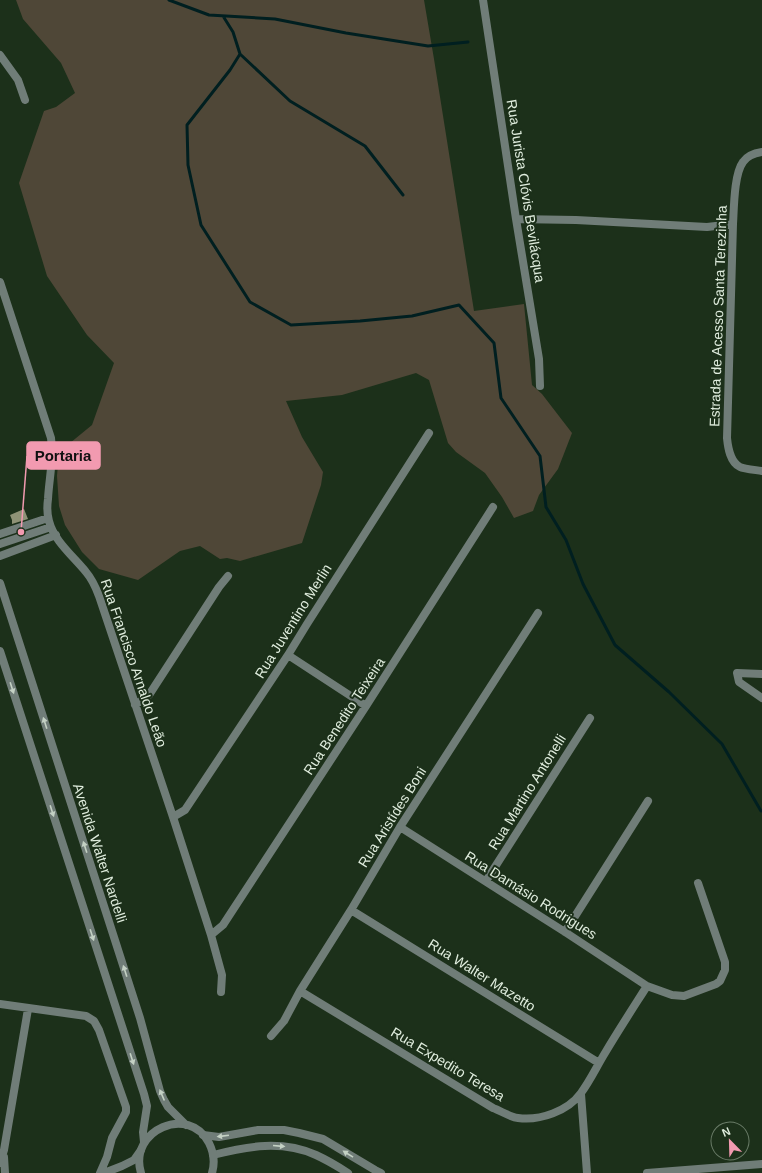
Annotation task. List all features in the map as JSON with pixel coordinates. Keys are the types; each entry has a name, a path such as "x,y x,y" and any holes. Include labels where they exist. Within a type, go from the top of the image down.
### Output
{"street":[{"name":"Rua Jurista Clóvis Bevilácqua","path":"483,0 539,359 540,386"},
{"path":"0,55 18,80 24,100"},
{"name":"Estrada de Acesso Santa Terezinha","path":"762,152 747,157 740,167 732,224 728,448 733,460 740,467 762,471"},
{"path":"516,219 576,220 707,227 732,224"},
{"name":"Rua Francisco Arnaldo Leão","path":"0,282 51,438 52,449 48,489 48,515 53,531 87,573 96,588 211,935 222,975 221,992"},
{"name":"Rua Juventino Merlin","path":"173,817 185,810 288,655 428,433"},
{"name":"Rua Benedito Teixeira","path":"211,935 223,925 366,706 493,507"},
{"path":"0,530 48,515"},
{"path":"0,534 48,515"},
{"path":"0,544 53,531"},
{"path":"0,550 53,531"},
{"path":"0,556 53,531"},
{"path":"135,705 149,695 219,587 228,576"},
{"name":"Avenida Walter Nardelli","path":"0,582 140,1018 160,1091 168,1107 186,1125"},
{"name":"Rua Aristídes Boni","path":"271,1036 284,1021 300,991 351,910 400,827 538,613"},
{"path":"0,651 144,1094 147,1106 144,1142 139,1163 141,1173"},
{"path":"288,655 366,706"},
{"path":"762,674 737,673 740,682 762,698"},
{"name":"Rua Martino Antonelli","path":"486,881 590,718"},
{"path":"565,932 648,801"},
{"name":"Rua Damásio Rodrigues","path":"400,827 647,986 672,995 684,996 716,984 722,978 726,968 698,883"},
{"name":"Rua Walter Mazetto","path":"351,910 599,1063"},
{"name":"Rua Expedito Teresa","path":"300,991 493,1108 517,1118 537,1118 552,1113 572,1103 581,1094 647,986"},
{"path":"0,1004 86,1016 94,1021 99,1030 126,1107 126,1112 112,1138 107,1157 100,1173"},
{"path":"0,1163 4,1150 28,1009"},
{"path":"581,1094 587,1173"},
{"path":"144,1142 156,1130 164,1126 173,1124 186,1125 204,1135 208,1141 214,1160 213,1172"},
{"path":"204,1135 219,1137 258,1130 284,1130 299,1133 323,1139 381,1173"},
{"path":"213,1154 268,1145 294,1148 320,1157 348,1173"},
{"path":"4,1150 5,1173"},
{"path":"104,1173 134,1160 141,1150"},
{"path":"647,1173 762,1164"}],"shaded area":[{"path":"16,0 424,0 474,311 524,304 532,385 542,394 572,433 558,469 539,495 533,511 514,518 502,497 485,473 456,452 448,443 429,380 416,373 342,395 286,401 302,437 323,472 321,485 302,543 240,561 227,558 220,559 200,546 180,551 138,580 99,569 82,552 65,525 59,506 57,476 59,452 92,425 114,363 87,335 47,276 19,183 44,111 56,107 75,93 61,63 23,19"}],"building":[{"path":"24,509 28,519 12,524 10,515"}],"waterway":[{"path":"169,0 209,15 275,19 346,33 428,46 468,42"},
{"path":"223,16 233,32 240,54 290,101 365,146 403,195"},
{"path":"240,54 230,70 187,125 188,165 201,225 250,302 291,325 412,316 459,305 494,343 501,398 540,456 546,507 566,540 583,584 615,645 669,692 722,744 761,811"}],"place":[{"name":"Portaria","path":"21,532"}]}
